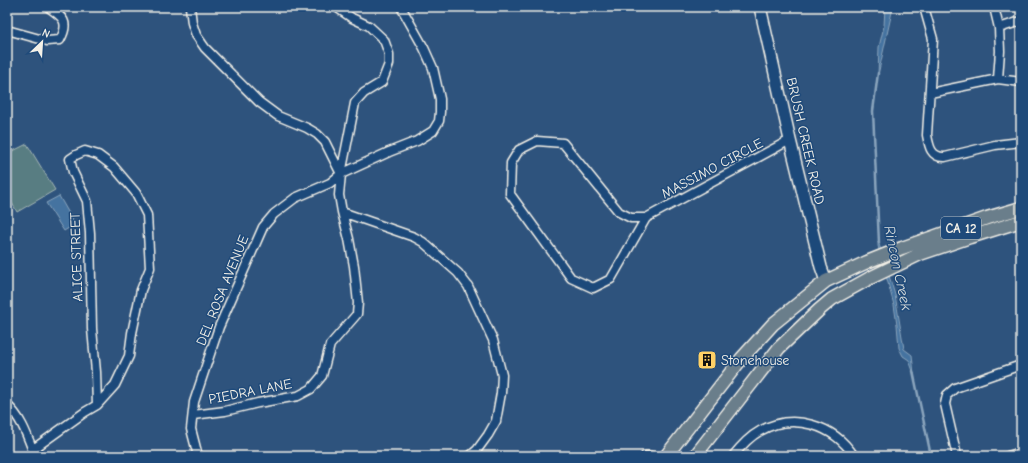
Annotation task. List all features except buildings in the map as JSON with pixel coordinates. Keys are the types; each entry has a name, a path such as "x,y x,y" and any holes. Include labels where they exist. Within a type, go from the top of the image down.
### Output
{"main road":[{"name":"CA 12","path":"666,456 742,358 773,324 826,280 902,248 1021,208"},
{"name":"CA 12","path":"695,456 779,348 832,299 870,278 920,254 1021,221"},
{"path":"826,280 832,299"}],"street":[{"path":"7,30 48,41 60,40 64,32 65,24 59,14 48,7"},
{"path":"190,7 192,23 196,35 205,48 259,102 278,116 307,128 317,134 325,142 341,174"},
{"path":"336,7 352,18 369,26 384,40 389,54 389,64 382,82 364,93 355,103 341,174 339,196 342,212 414,236 423,242 458,273 468,286 493,340 502,375 502,393 496,421 477,450 470,456"},
{"name":"DEL ROSA AVENUE","path":"198,456 191,429 194,402 219,327 263,226 274,214 295,198 330,183 341,174 417,141 433,131 439,121 440,99 433,68 424,48 401,7"},
{"name":"BRUSH CREEK ROAD","path":"760,7 790,140 821,267 826,280"},
{"path":"924,7 933,39 927,135 928,144 932,152 940,158 995,145 1021,142"},
{"path":"994,7 999,28 1000,51 998,79"},
{"path":"999,28 1021,21"},
{"path":"930,93 998,79 1021,82"},
{"name":"MASSIMO CIRCLE","path":"646,218 790,140"},
{"path":"537,141 563,143 619,212 631,218 646,218 611,279 593,288 571,278 510,194 511,163 518,150 537,141"},
{"name":"ALICE STREET","path":"34,453 84,412 97,405 115,385 130,356 132,333 141,290 150,268 147,215 136,193 114,167 98,155 85,151 70,159 72,172 87,201 90,233 92,329 97,405"},
{"name":"PIEDRA LANE","path":"193,415 225,411 298,396 311,389 322,376 330,345 356,314 358,303 354,266 342,212"},
{"path":"957,456 946,404 947,395 955,388 1021,365"},
{"path":"7,405 24,429 34,453"},
{"path":"733,456 742,444 758,431 774,425 790,422 806,422 837,437 849,448 854,456"},
{"path":"1008,456 1021,452"},
{"path":"645,456 651,456"}],"green space":[{"path":"27,144 55,190 17,212 7,194 7,154"}],"water":[{"path":"885,7 893,7 878,75 879,47 884,26"},
{"path":"59,196 75,224 64,231 46,203"},
{"path":"878,241 895,295 904,349 912,355 914,374 909,360 903,356 899,348 894,305 878,246"}],"waterway":[{"name":"Rincon Creek","path":"878,73 873,111 879,243"},
{"name":"Rincon Creek","path":"913,371 931,456"}],"place":[{"name":"Stonehouse","path":"707,360"}]}
